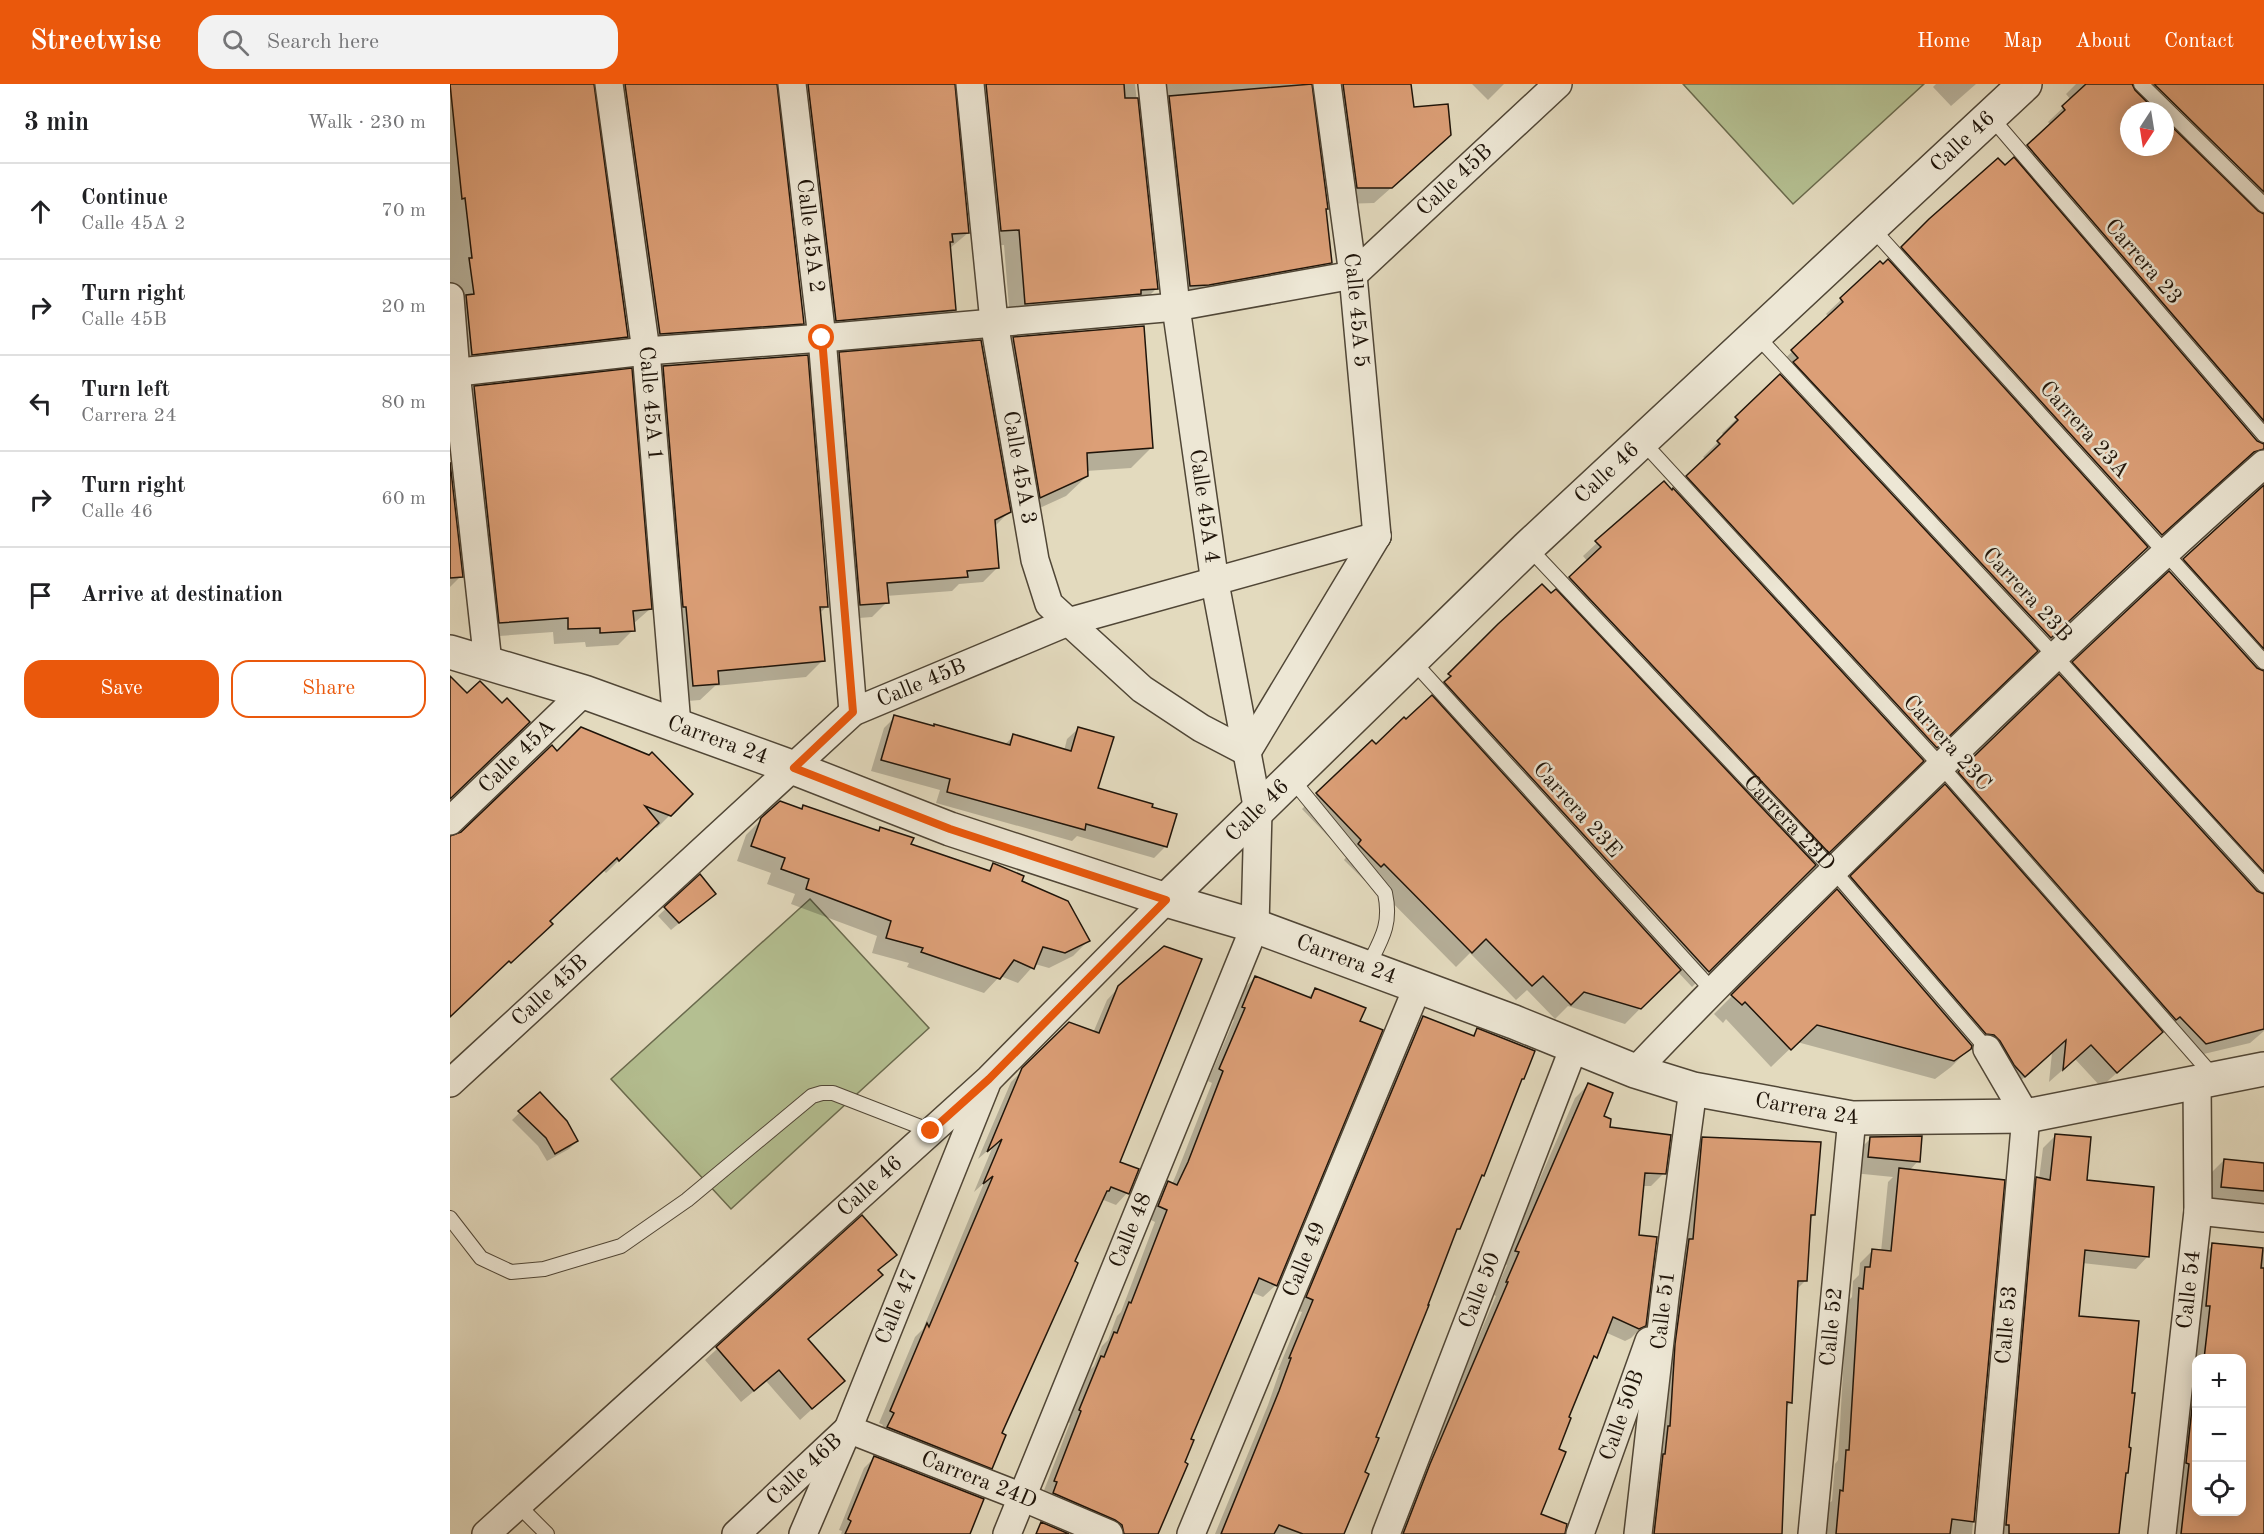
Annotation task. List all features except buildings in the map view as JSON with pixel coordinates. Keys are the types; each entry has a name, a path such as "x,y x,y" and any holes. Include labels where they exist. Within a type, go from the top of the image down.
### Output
{"street":[{"name":"Calle 45A 1","path":"609,84 646,351 677,726"},
{"name":"Calle 45A 2","path":"792,84 822,338 853,712"},
{"name":"Calle 45A 3","path":"970,84 994,322 1035,560 1050,604 1142,690 1201,728 1247,752"},
{"name":"Calle 45A 4","path":"1152,84 1176,307 1215,583 1258,811 1255,926"},
{"name":"Calle 45A 5","path":"1327,84 1353,275 1377,536"},
{"name":"Calle 45B","path":"1353,275 1558,84"},
{"name":"Calle 46","path":"486,1534 989,1079 1166,900 1528,547 2025,84"},
{"path":"453,372 646,351 1176,307 1353,275"},
{"path":"450,297 453,372 488,663"},
{"path":"1635,1071 1712,990 1833,870 2054,656 2166,551 2264,464"},
{"path":"1247,752 1377,536"},
{"name":"Calle 45B","path":"450,1083 853,712 1068,622 1215,583 1377,536"},
{"name":"Carrera 24","path":"450,652 584,692 794,768 950,829 1166,900 1255,926 1514,1022 1635,1071 1693,1089 1852,1118 2026,1116 2264,1069"},
{"name":"Calle 45A","path":"450,821 584,692"},
{"name":"Calle 48","path":"1007,1534 1255,926"},
{"name":"Calle 49","path":"1191,1534 1418,986"},
{"name":"Calle 50","path":"1386,1534 1574,1047"},
{"name":"Carrera 23D","path":"1987,1049 2026,1116"},
{"name":"Calle 47","path":"803,1534 848,1429 989,1079"},
{"name":"Calle 54","path":"2162,1534 2198,1211 2206,1080"},
{"name":"Calle 51","path":"1638,1534 1665,1297 1693,1089"},
{"name":"Calle 53","path":"1989,1534 2026,1116"},
{"name":"Calle 52","path":"1812,1534 1852,1118"},
{"path":"2198,1211 2264,1218"},
{"name":"Calle 50B","path":"1580,1534 1665,1297"},
{"name":"Carrera 24D","path":"848,1429 1022,1497 1109,1534"},
{"name":"Calle 46B","path":"736,1534 848,1429"}],"lane":[{"path":"2141,84 2264,205"},
{"name":"Carrera 23","path":"1990,116 2264,435"},
{"name":"Carrera 23A","path":"1871,227 2264,662"},
{"name":"Carrera 23B","path":"1756,335 2264,885"},
{"name":"Carrera 23C","path":"1641,440 1941,766 2206,1080"},
{"name":"Carrera 23D","path":"1528,547 1833,870 1987,1049"},
{"name":"Carrera 23E","path":"1412,659 1712,990"},
{"path":"1291,778 1385,893 1389,911 1387,924 1367,968"},
{"path":"450,1218 481,1258 511,1272 544,1269 621,1246 687,1200 812,1096 833,1093 931,1131"},
{"path":"518,1505 547,1534"}],"green space":[{"path":"1683,84 1924,84 1793,204"},
{"path":"810,899 929,1028 731,1209 611,1079"}],"route":[{"path":"822,338 853,712 794,768 950,829 1166,900 989,1079 931,1131"}]}
